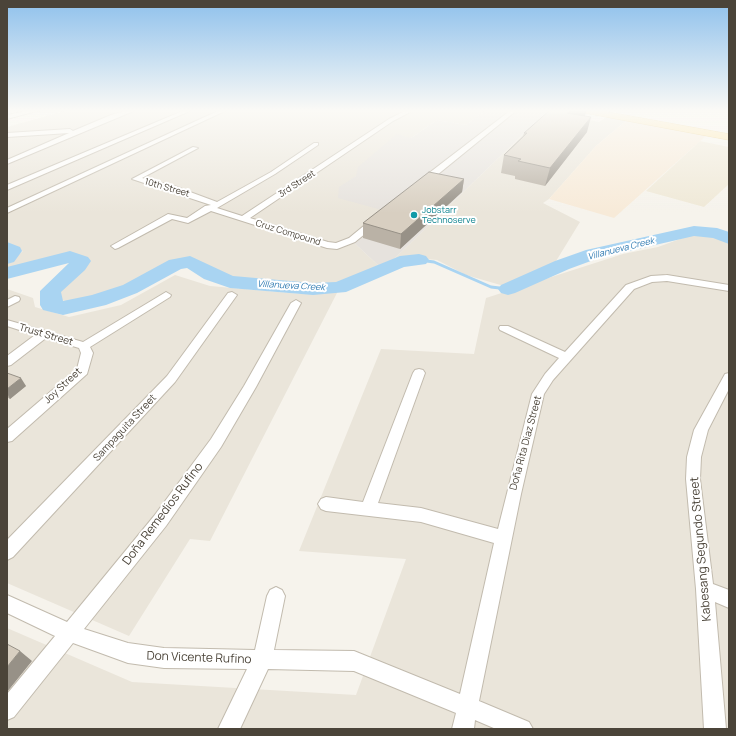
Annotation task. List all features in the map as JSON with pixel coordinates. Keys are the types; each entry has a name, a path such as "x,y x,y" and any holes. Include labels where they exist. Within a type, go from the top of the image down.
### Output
{"street":[{"path":"7,162 46,144"},
{"path":"7,188 107,144"},
{"path":"7,210 148,144"},
{"path":"116,246 171,216 188,220 273,172 315,144"},
{"name":"3rd Street","path":"243,219 356,144"},
{"path":"418,187 471,144"},
{"name":"10th Street","path":"195,148 136,179 171,188 216,204"},
{"name":"Cruz Compound","path":"208,208 327,245 337,246 352,240 382,216"},
{"name":"Doña Rita Diaz Street","path":"463,729 513,494 538,394 549,376 630,287 651,279 666,278 729,288"},
{"path":"84,346 166,294"},
{"name":"Sampaguita Street","path":"7,552 171,379 232,294"},
{"name":"Doña Remedios Rufino","path":"7,710 160,521 216,443 250,387 296,303"},
{"name":"Trust Street","path":"7,324 84,346"},
{"path":"504,328 567,357"},
{"path":"7,362 44,334"},
{"name":"Joy Street","path":"7,437 83,370 88,353 84,346"},
{"path":"368,509 419,373"},
{"name":"Kabesang Segundo Street","path":"715,729 705,589 693,479 694,457 701,430 729,377"},
{"path":"326,504 421,515 504,538"},
{"path":"705,589 729,599"},
{"path":"229,729 262,660 276,596"},
{"name":"Don Vicente Rufino","path":"7,604 70,633 128,654 164,658 354,661 468,707"},
{"path":"468,707 522,729"}],"shaded area":[{"path":"7,144 402,144 348,182 383,210 350,239 380,267 343,284 313,288 246,281 228,277 186,262 165,266 120,295 80,303 59,300 59,292 79,272 75,261 51,258 27,268 12,272 7,267 7,264 23,251 7,247"},
{"path":"385,144 513,144 392,261 380,267 350,239 382,210 338,198 339,187 356,176 358,167"},
{"path":"513,144 598,144 549,199 543,203 580,222 553,266 504,286 466,275 437,260 417,258 392,261"},
{"path":"598,144 697,144 614,218 549,199"},
{"path":"696,144 716,144 729,147 729,184 704,207 646,191"},
{"path":"691,235 715,236 729,243 729,729 7,729 7,628 132,682 356,695 406,559 299,551 381,349 474,354 486,298 623,254 658,247"},
{"path":"175,275 210,286 301,294 338,291 210,541 190,539 129,636 7,583 7,289 33,298 35,307 69,317 121,305"}],"building":[{"path":"515,144 569,144 550,168 518,161 521,159 504,155"},
{"path":"429,172 464,179 401,234 363,223"},
{"path":"7,373 21,378 7,389"},
{"path":"7,644 20,651 7,667"}],"waterway":[{"name":"Villanueva Creek","path":"508,289 562,265 593,254 694,231 717,233 729,239"},
{"name":"Villanueva Creek","path":"7,248 13,251 7,258"},
{"name":"Villanueva Creek","path":"7,273 16,272 70,257 81,261 78,266 50,291 51,305 63,308 98,300 130,289 176,264 190,262 211,275 230,282 313,289 339,288 400,262 419,260"},
{"name":"Villanueva Creek","path":"419,260 434,262 491,287 508,289"}],"place":[{"name":"Jobstarr Technoserve","path":"414,215"}]}
